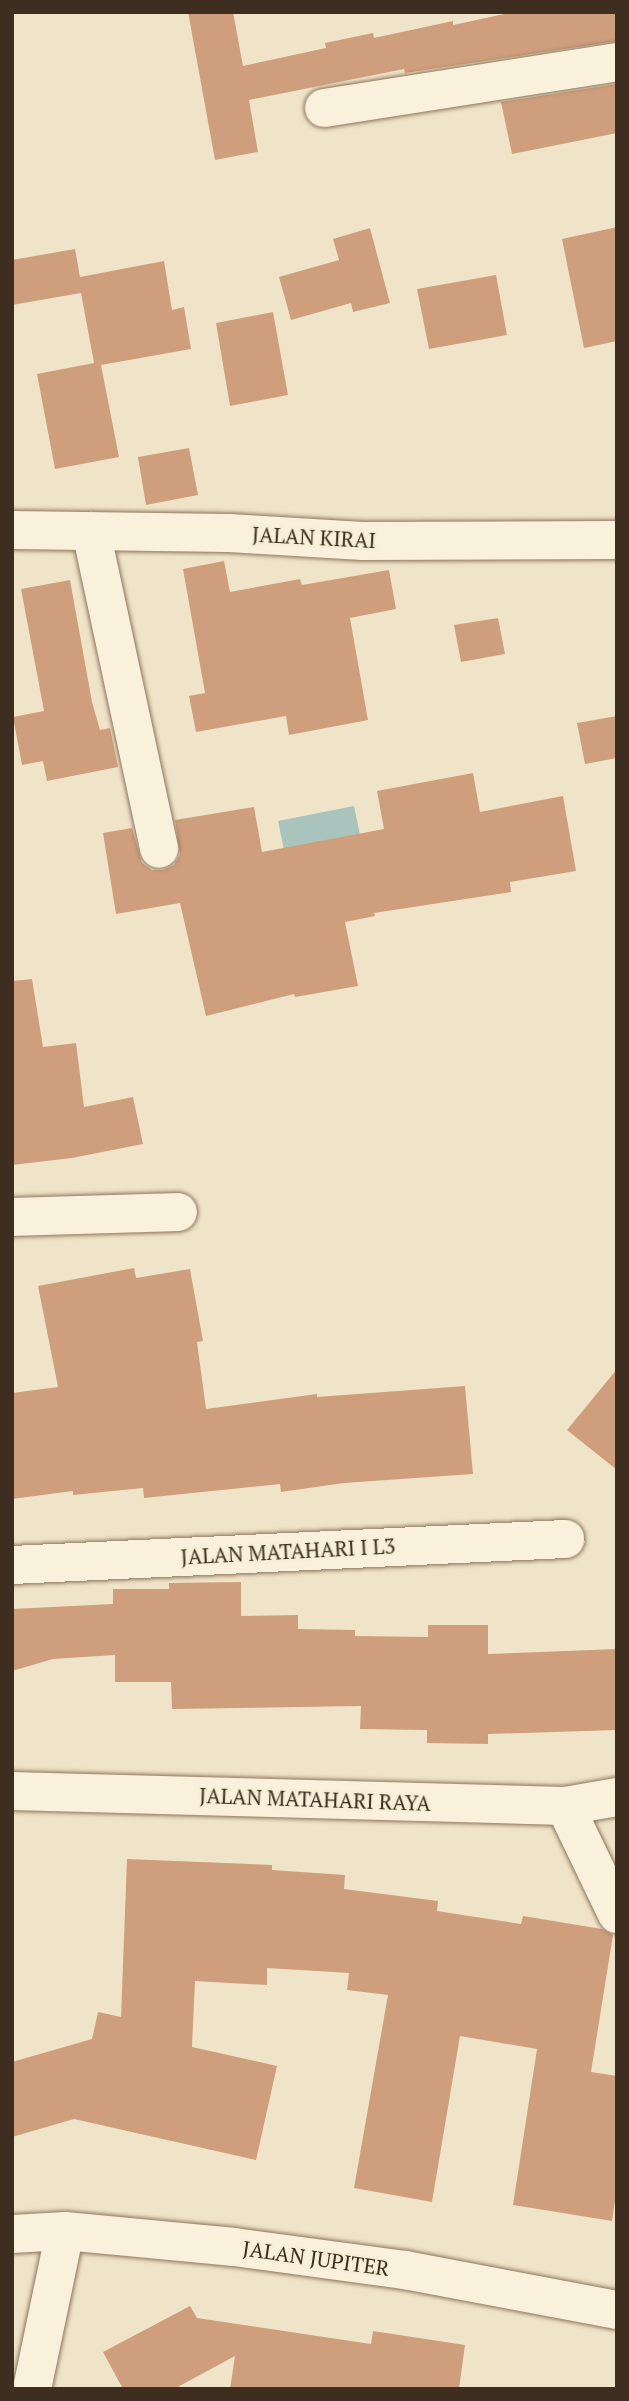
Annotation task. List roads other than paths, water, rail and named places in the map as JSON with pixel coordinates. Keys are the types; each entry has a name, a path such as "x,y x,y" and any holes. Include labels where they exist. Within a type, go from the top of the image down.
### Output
{"street":[{"path":"324,108 617,62"},
{"name":"JALAN KIRAI","path":"12,530 229,533 363,541 617,540"},
{"path":"91,531 159,849"},
{"path":"12,1217 178,1212"},
{"name":"JALAN MATAHARI I L3","path":"12,1565 565,1539"},
{"name":"JALAN MATAHARI RAYA","path":"12,1791 565,1806 617,1797"},
{"path":"565,1806 617,1914"},
{"path":"32,2389 65,2231"},
{"name":"JALAN JUPITER","path":"12,2234 65,2231 234,2247 405,2270 617,2310"}],"water":[{"path":"354,806 360,835 284,850 278,821"}]}
